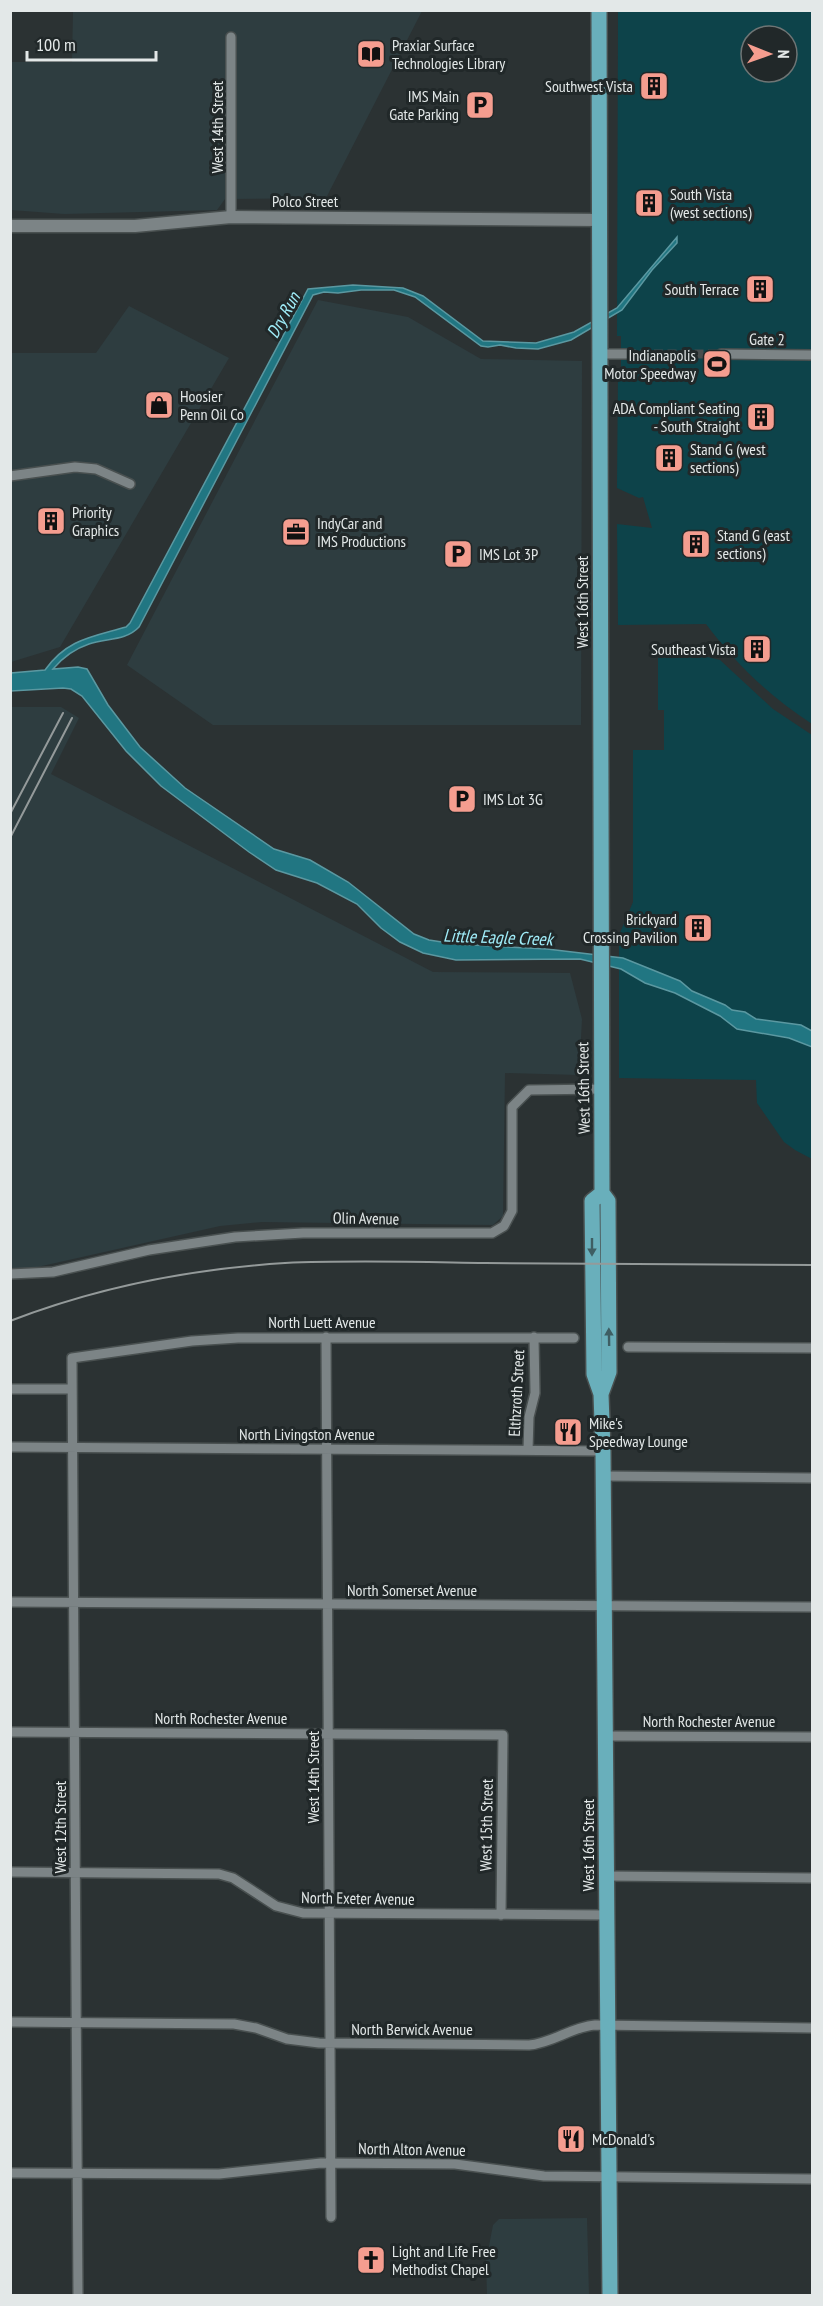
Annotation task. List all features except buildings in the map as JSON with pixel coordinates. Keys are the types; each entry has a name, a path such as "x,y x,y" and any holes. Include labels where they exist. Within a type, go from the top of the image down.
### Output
{"main road":[{"name":"West 16th Street","path":"598,10 600,981 602,1193 608,1201 610,1355 609,1372 601,1394 610,2295"}],"street":[{"name":"West 14th Street","path":"231,37 231,217"},
{"name":"Polco Street","path":"10,226 135,226 231,217 599,220"},
{"path":"599,354 627,354"},
{"name":"Gate 2","path":"721,354 813,355"},
{"path":"10,476 75,467 96,469 130,484"},
{"name":"Olin Avenue","path":"10,1274 52,1272 149,1250 235,1237 303,1233 492,1233 504,1226 512,1211 512,1107 529,1090 602,1089"},
{"name":"West 14th Street","path":"326,1337 331,2217"},
{"name":"Elthzroth Street","path":"528,1450 529,1417 535,1393 534,1337"},
{"name":"North Luett Avenue","path":"72,1358 209,1339 574,1338"},
{"path":"628,1347 813,1348"},
{"name":"West 12th Street","path":"72,1358 78,2295"},
{"path":"10,1389 72,1389"},
{"name":"North Livingston Avenue","path":"10,1447 603,1451"},
{"path":"603,1476 813,1478"},
{"name":"North Somerset Avenue","path":"10,1602 813,1607"},
{"name":"North Rochester Avenue","path":"10,1731 503,1735"},
{"name":"West 15th Street","path":"501,1915 503,1735"},
{"name":"North Rochester Avenue","path":"606,1736 813,1737"},
{"name":"North Exeter Avenue","path":"10,1872 223,1874 233,1878 264,1900 280,1908 300,1913 607,1916"},
{"path":"606,1876 813,1878"},
{"name":"North Berwick Avenue","path":"10,2022 239,2024 295,2041 529,2045 549,2041 579,2028 595,2025 813,2028"},
{"name":"North Alton Avenue","path":"10,2173 219,2174 331,2163 455,2163 544,2176 813,2179"}],"shaded area":[{"path":"73,11 422,11 326,198 225,199 217,210 64,214 11,210 10,62 72,62"},
{"name":"Indianapolis Motor Speedway","path":"618,11 812,11 812,724 754,679 706,624 618,625 617,524 652,528 643,497 639,498 617,488 618,373 621,372 621,336 617,336"},
{"path":"677,237 677,243 652,270 622,310 571,340 538,349 500,345 481,346 415,297 394,290 324,292 313,295 139,627 128,635 78,648 53,669 78,667 87,669 108,705 140,747 185,788 274,849 310,860 348,882 414,934 429,940 455,944 547,949 623,958 680,981 692,991 732,1010 745,1012 756,1019 801,1025 812,1031 812,1047 789,1038 737,1029 720,1016 675,993 645,983 621,969 580,959 456,960 423,953 400,942 381,928 357,904 317,883 276,870 161,786 126,751 82,696 71,689 11,691 11,673 45,670 71,645 126,627 130,623 308,289 353,285 403,288 423,296 483,341 536,343 574,332 617,308"},
{"path":"318,300 408,317 481,359 582,361 581,725 213,725 127,665"},
{"path":"129,306 229,358 60,647 11,662 11,353 96,353"},
{"path":"707,657 720,660 773,709 812,735 812,1159 784,1142 757,1103 756,1080 619,1078 619,935 633,902 633,750 664,750 664,710 658,710 658,658"},
{"path":"11,707 61,707 79,718 51,774 433,972 570,973 582,1019 579,1075 505,1073 503,1216 493,1225 262,1222 220,1226 33,1268 11,1268"},
{"path":"587,2218 589,2295 487,2295 486,2262 493,2225 499,2219"}],"tunnel":[{"path":"627,354 721,354"}],"railway":[{"path":"10,814 63,713"},
{"path":"10,838 72,718"},
{"path":"10,1321 111,1289 180,1275 285,1263 812,1265"}],"place":[{"name":"Praxiar Surface Technologies Library","path":"371,54"},
{"name":"Southwest Vista","path":"654,86"},
{"name":"IMS Main Gate Parking","path":"480,105"},
{"name":"South Vista (west sections)","path":"649,203"},
{"name":"South Terrace","path":"760,289"},
{"name":"Indianapolis Motor Speedway","path":"717,364"},
{"name":"Hoosier Penn Oil Co","path":"159,405"},
{"name":"ADA Compliant Seating - South Straight","path":"761,417"},
{"name":"Stand G (west sections)","path":"669,458"},
{"name":"Priority Graphics","path":"51,521"},
{"name":"IndyCar and IMS Productions","path":"296,532"},
{"name":"Stand G (east sections)","path":"696,544"},
{"name":"IMS Lot 3P","path":"458,554"},
{"name":"Southeast Vista","path":"757,649"},
{"name":"IMS Lot 3G","path":"462,799"},
{"name":"Brickyard Crossing Pavilion","path":"698,928"},
{"name":"Mike's Speedway Lounge","path":"568,1432"},
{"name":"McDonald's","path":"571,2139"},
{"name":"Light and Life Free Methodist Chapel","path":"371,2260"}],"water label":[{"name":"Dry Run","path":"283,315"},
{"name":"Little Eagle Creek","path":"498,937"}]}
